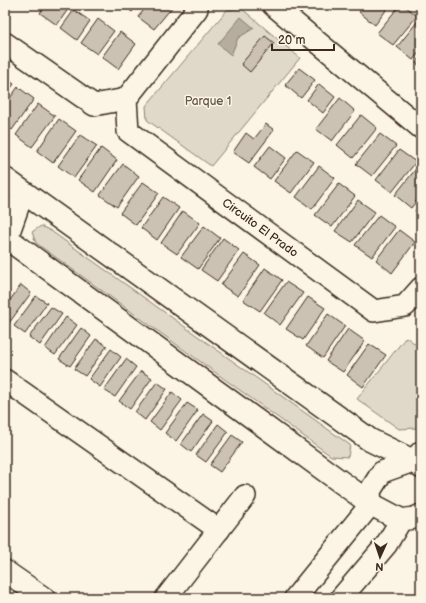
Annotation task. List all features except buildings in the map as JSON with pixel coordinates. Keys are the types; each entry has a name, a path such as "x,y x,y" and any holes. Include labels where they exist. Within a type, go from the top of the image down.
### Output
{"main road":[{"path":"5,179 370,440 418,460"},
{"path":"6,239 371,504 411,517"}],"street":[{"path":"5,43 94,106 126,99 197,9 197,5"},
{"path":"273,5 421,128"},
{"name":"Circuito El Prado","path":"126,99 128,131 374,311 405,306 421,288"},
{"path":"6,239 23,193"},
{"path":"7,386 218,530"},
{"path":"295,598 371,504 370,491 382,472 418,460"},
{"path":"166,598 246,496"},
{"path":"341,598 411,517"},
{"path":"5,571 44,598"}],"green space":[{"name":"Parque 1","path":"241,8 300,58 211,166 147,120 146,106 227,10"},
{"path":"41,226 51,231 350,445 348,457 331,456 36,243 32,232"},
{"path":"406,337 421,348 421,423 417,428 399,429 357,399"}],"shaded area":[{"path":"241,17 254,28 238,38 231,55 218,44"}]}
